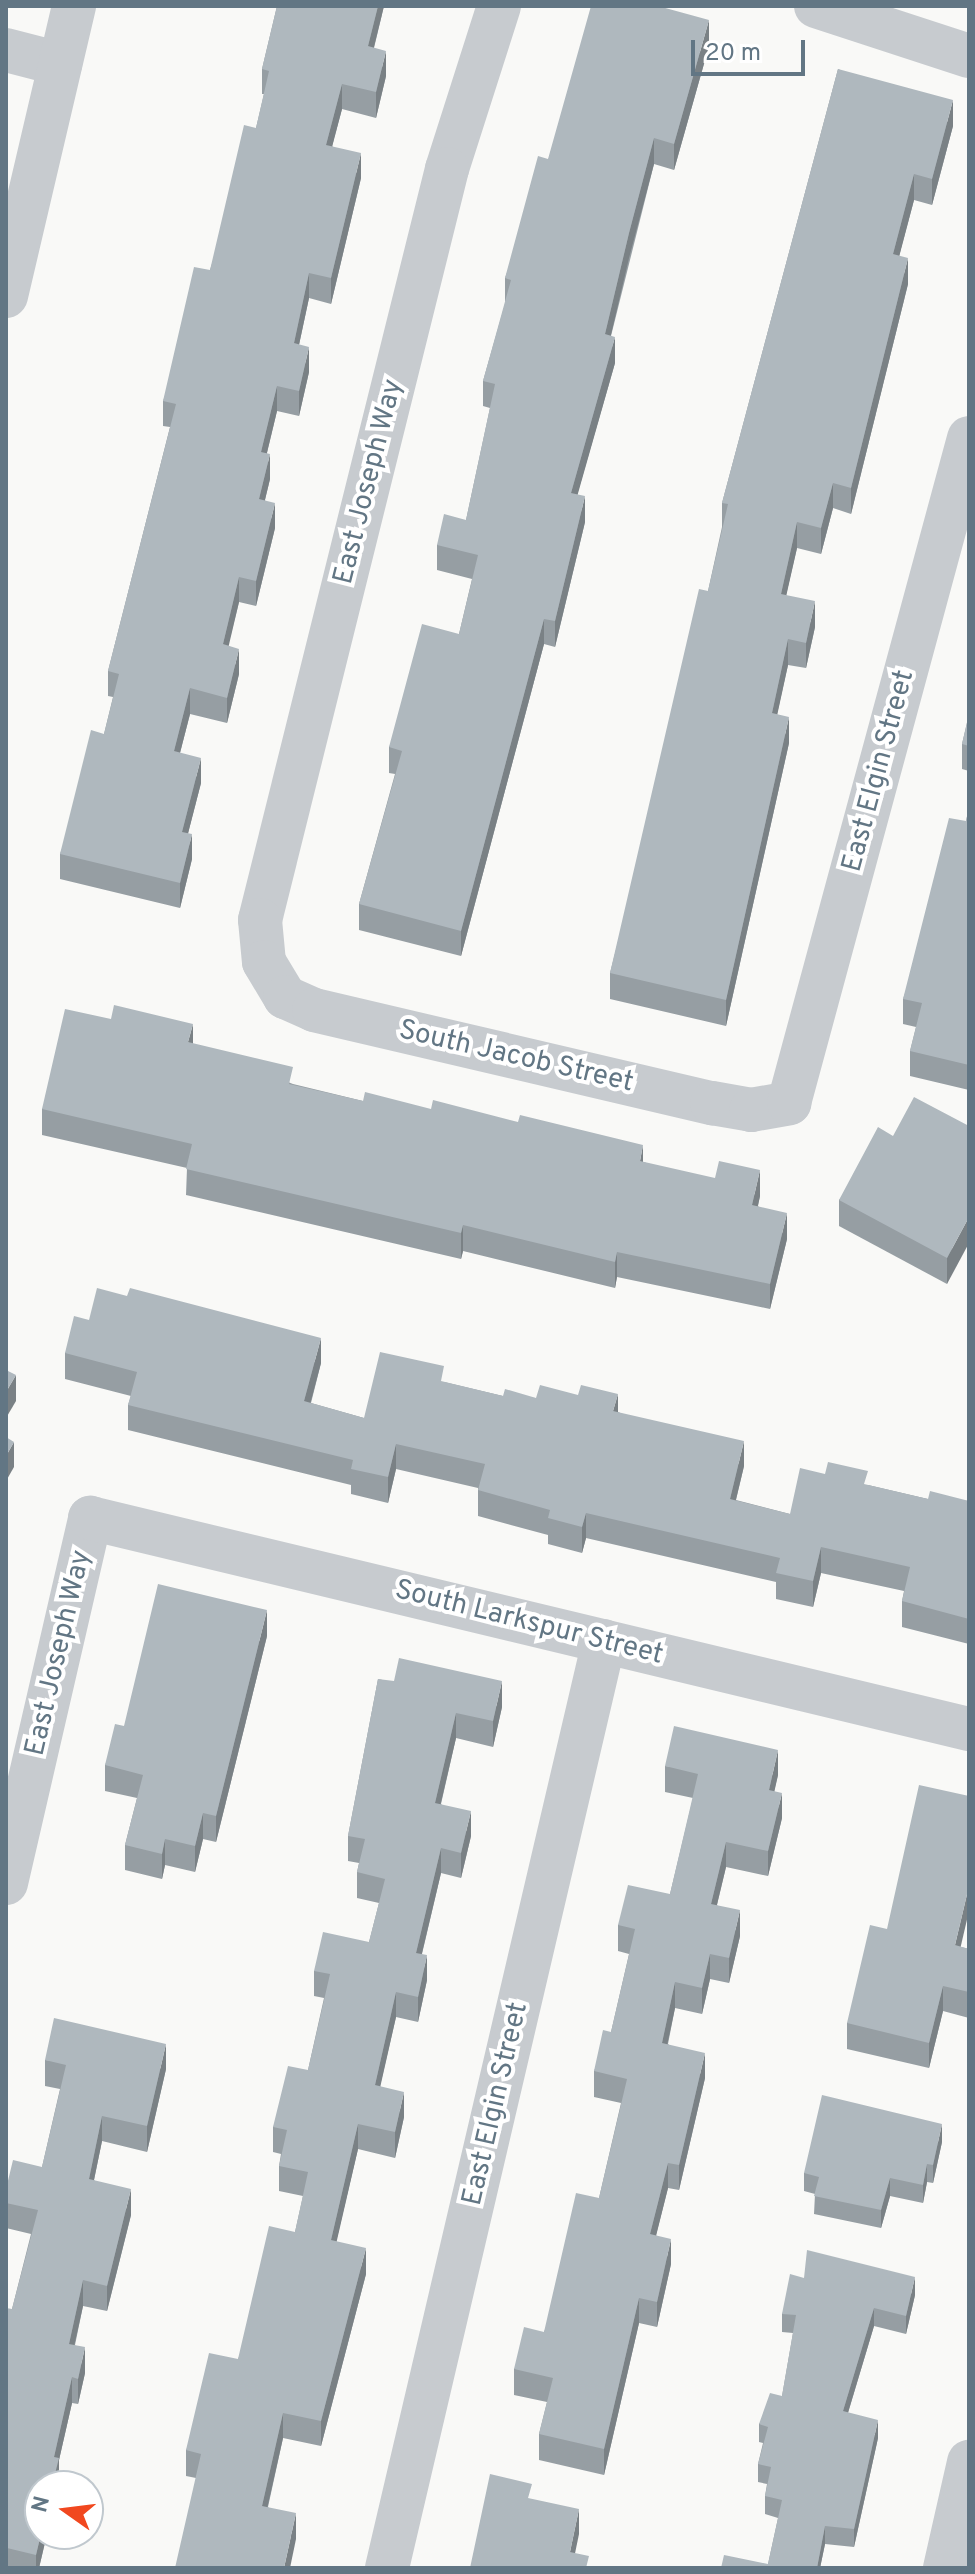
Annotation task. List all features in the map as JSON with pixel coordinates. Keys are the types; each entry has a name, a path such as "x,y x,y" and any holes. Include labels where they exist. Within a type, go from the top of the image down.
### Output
{"street":[{"path":"6,296 74,6"},
{"name":"East Joseph Way","path":"264,962 264,905 447,169 499,6"},
{"path":"816,6 969,56"},
{"path":"6,50 60,64"},
{"name":"East Elgin Street","path":"789,1103 969,438"},
{"name":"South Jacob Street","path":"264,962 285,997 314,1010 712,1103 751,1110 789,1103"},
{"name":"East Joseph Way","path":"6,1883 90,1518"},
{"name":"South Larkspur Street","path":"90,1518 969,1729"},
{"name":"East Elgin Street","path":"387,2568 604,1641"},
{"path":"945,2568 969,2462"}],"building":[{"path":"277,6 378,6 368,46 386,51 376,92 342,84 326,145 361,153 331,278 309,273 294,343 309,347 299,391 277,386 261,452 270,454 259,499 275,503 256,581 239,577 223,644 239,649 227,698 190,688 174,751 201,758 182,832 192,834 180,883 60,854 91,730 104,734 119,674 108,671 176,404 163,401 194,267 210,270 244,125 256,128 269,71 262,69"},
{"path":"591,6 658,6 709,20 674,144 654,138 605,334 615,337 571,493 585,496 555,621 544,619 461,931 359,904 402,751 389,747 422,624 459,634 478,555 437,545 444,514 466,520 495,384 483,381 511,280 505,278 538,156 548,159"},
{"path":"838,69 953,100 932,179 914,174 893,254 908,258 851,488 833,483 821,528 797,522 781,594 815,601 806,643 788,639 772,713 789,717 726,1000 610,973 699,589 708,591 728,504 722,503"},
{"path":"969,714 969,746 962,744"},
{"path":"969,807 969,1065 910,1051 922,1003 903,999 949,818 966,821"},
{"path":"114,1005 193,1024 188,1042 293,1067 289,1084 363,1101 365,1092 431,1109 433,1100 518,1122 520,1115 643,1145 640,1161 715,1178 719,1161 760,1170 752,1205 787,1213 770,1284 617,1252 615,1262 463,1225 461,1233 186,1169 192,1144 42,1109 65,1009 111,1019"},
{"path":"914,1097 969,1126 969,1217 947,1258 839,1200 878,1127 893,1136"},
{"path":"97,1288 127,1296 130,1288 321,1338 304,1401 364,1418 380,1352 444,1366 441,1381 503,1396 505,1389 536,1398 540,1385 578,1395 581,1385 618,1394 613,1411 744,1441 730,1499 790,1514 800,1468 825,1474 828,1462 868,1471 864,1484 928,1499 930,1491 969,1501 969,1619 902,1601 910,1567 821,1547 813,1581 776,1573 780,1558 586,1513 582,1527 548,1518 550,1510 478,1490 485,1464 396,1444 388,1477 351,1469 353,1460 128,1405 137,1372 65,1353 74,1316 89,1320"},
{"path":"6,1370 16,1375 6,1392"},
{"path":"6,1437 14,1442 6,1456"},
{"path":"158,1584 267,1610 216,1816 203,1813 195,1846 165,1839 162,1854 125,1845 143,1775 105,1765 115,1724 124,1726"},
{"path":"399,1658 502,1681 493,1721 456,1713 435,1803 471,1811 461,1853 441,1848 416,1953 427,1955 418,1997 396,1992 375,2085 404,2092 395,2132 358,2124 331,2240 366,2248 321,2421 283,2413 262,2506 296,2513 284,2568 175,2568 201,2454 186,2450 209,2353 238,2359 269,2226 295,2232 308,2172 279,2166 287,2130 273,2127 288,2066 308,2070 330,1974 314,1971 323,1932 369,1942 385,1879 357,1872 365,1839 348,1836 378,1679 394,1681"},
{"path":"674,1726 778,1750 769,1790 782,1793 768,1851 726,1842 711,1904 740,1910 729,1958 710,1954 702,1988 675,1982 662,2043 705,2053 679,2165 668,2163 650,2234 671,2239 657,2302 639,2298 604,2449 539,2434 553,2378 514,2369 524,2327 544,2332 576,2193 599,2198 627,2079 594,2071 603,2030 611,2032 635,1929 618,1925 628,1885 670,1894 698,1774 665,1766"},
{"path":"919,1785 969,1796 969,1886 955,1945 969,1949 969,1992 943,1986 929,2043 847,2023 870,1925 887,1929"},
{"path":"54,2018 166,2044 147,2126 102,2116 89,2179 131,2189 107,2286 83,2280 69,2344 85,2347 78,2379 72,2377 54,2457 59,2458 56,2470 24,2470 24,2550 37,2550 36,2555 7,2548 6,2554 6,2308 12,2309 38,2210 6,2203 6,2189 13,2160 42,2167 66,2065 45,2060"},
{"path":"822,2095 942,2124 933,2165 927,2164 923,2185 890,2178 881,2210 814,2196 819,2177 804,2173"},
{"path":"807,2250 915,2277 906,2316 874,2308 843,2411 878,2420 854,2529 825,2526 817,2568 721,2568 724,2555 768,2564 782,2500 765,2496 771,2467 758,2464 768,2427 759,2424 770,2393 782,2396 796,2315 782,2314 790,2274 804,2278"},
{"path":"490,2474 532,2484 528,2498 579,2509 570,2552 589,2556 586,2568 470,2568"}]}
